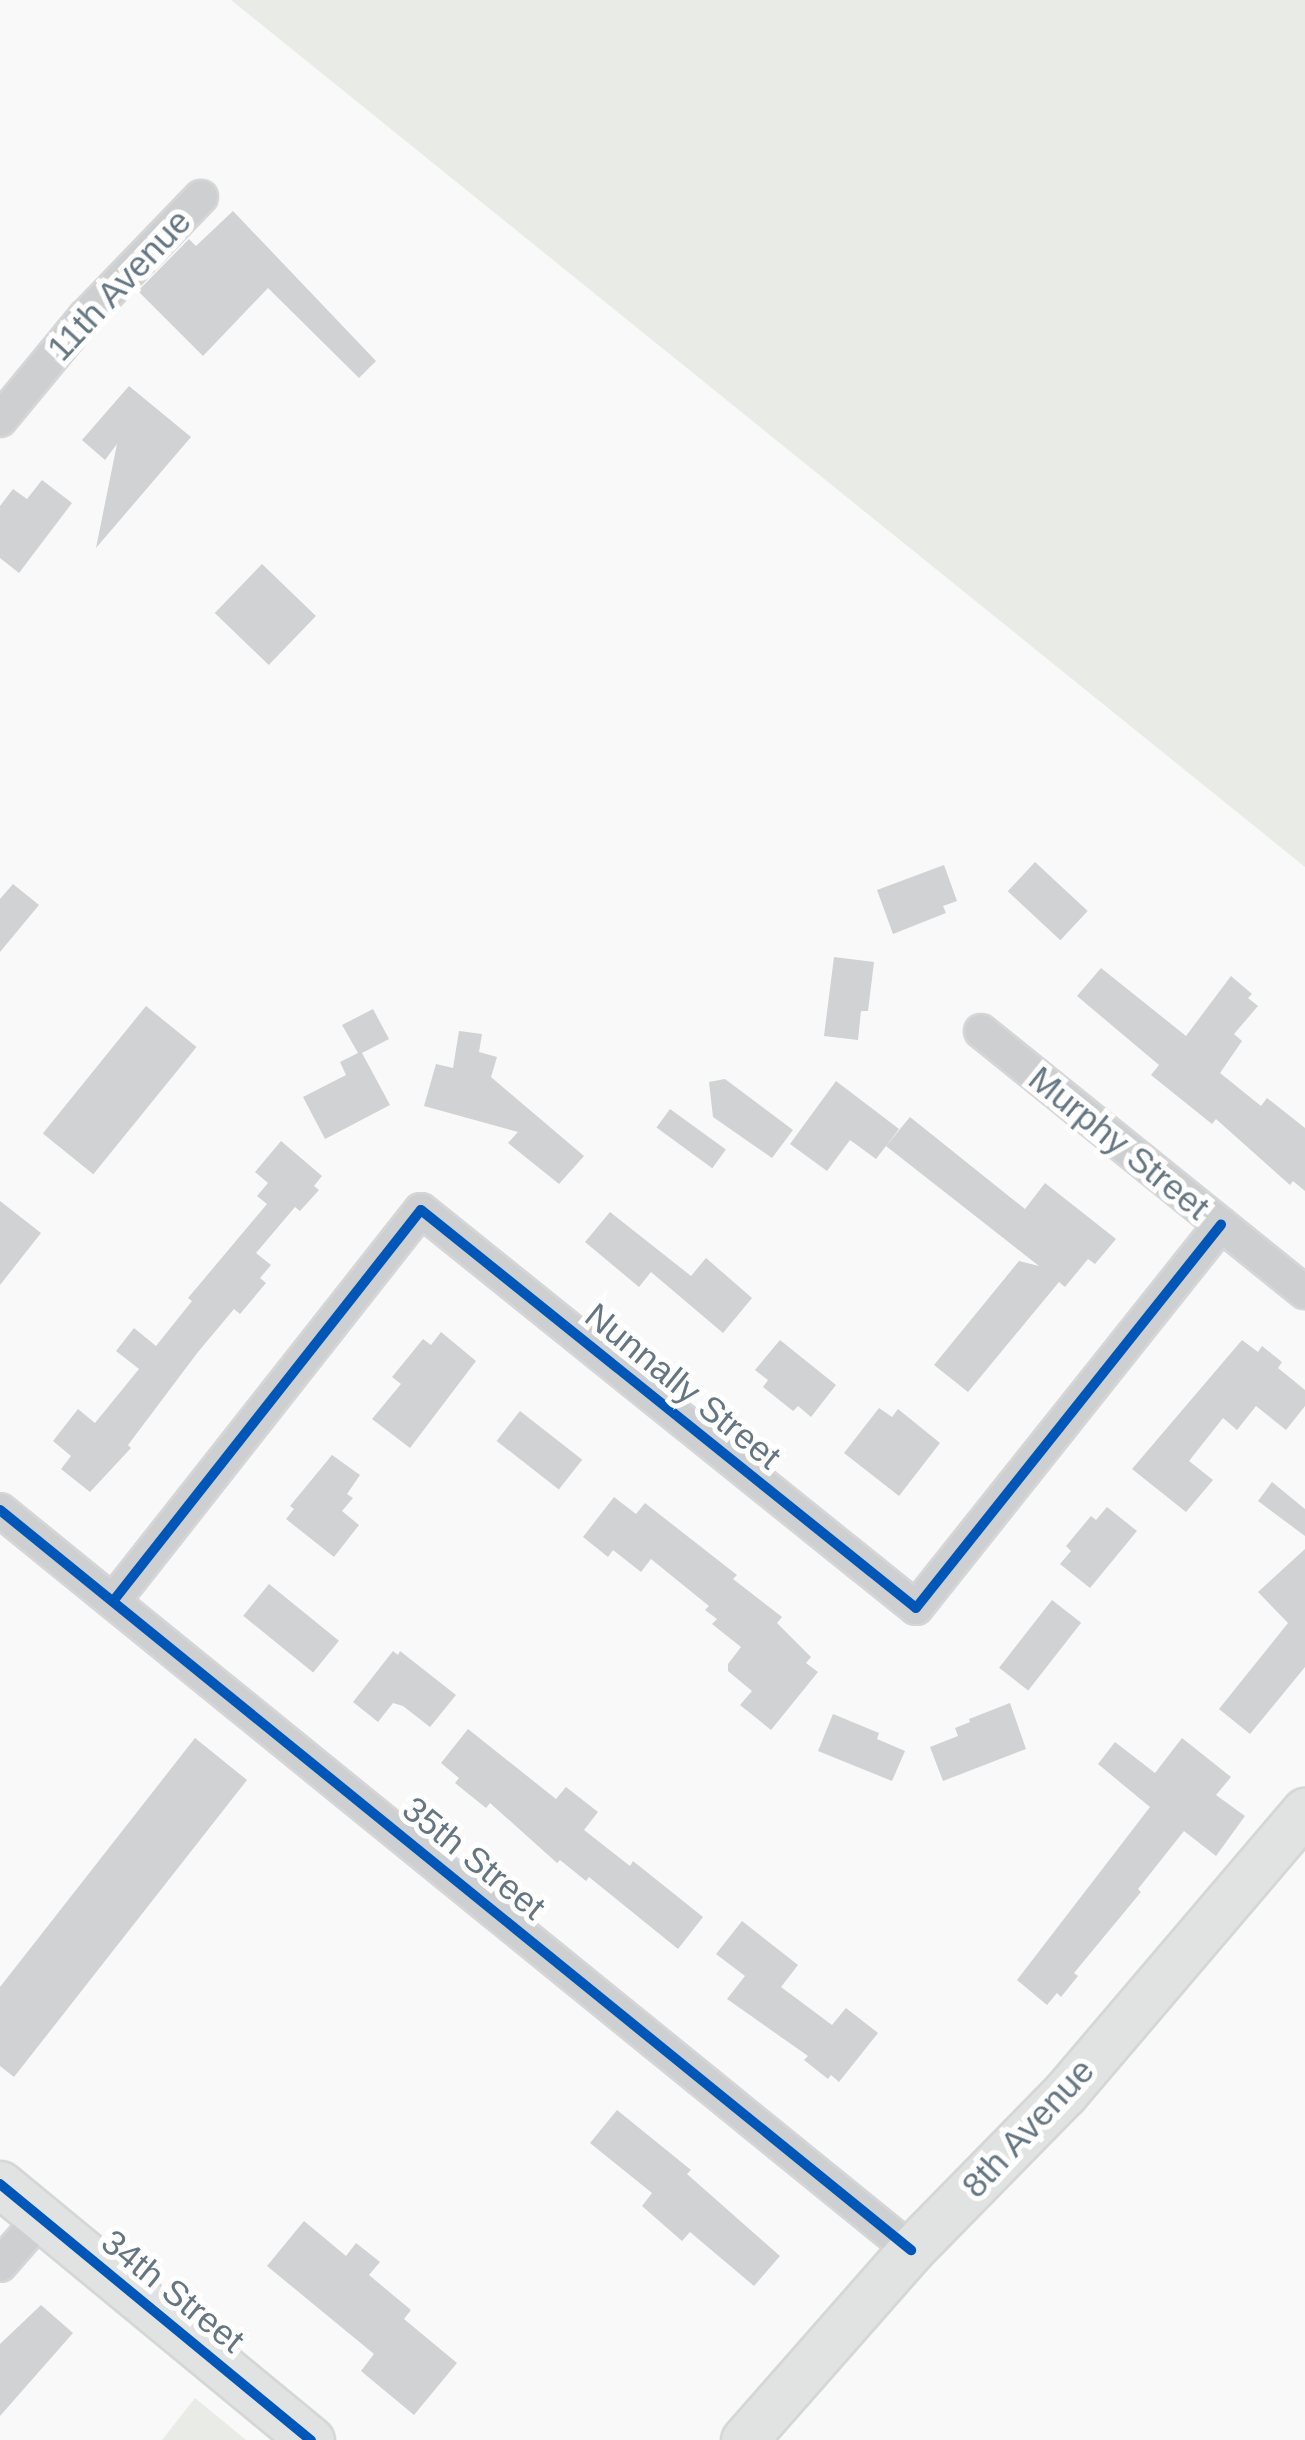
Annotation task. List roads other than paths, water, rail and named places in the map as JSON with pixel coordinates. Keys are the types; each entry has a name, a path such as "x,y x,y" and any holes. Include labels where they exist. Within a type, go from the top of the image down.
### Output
{"street":[{"name":"11th Avenue","path":"0,420 85,317 201,197"},
{"name":"Murphy Street","path":"980,1031 1305,1292"},
{"name":"Nunnally Street","path":"114,1600 421,1210 916,1608 1221,1225"},
{"name":"35th Street","path":"0,1510 911,2250"},
{"name":"8th Avenue","path":"744,2440 911,2250 1064,2094 1305,1811"},
{"name":"34th Street","path":"0,2184 311,2440"},
{"path":"0,2265 41,2218"}]}
